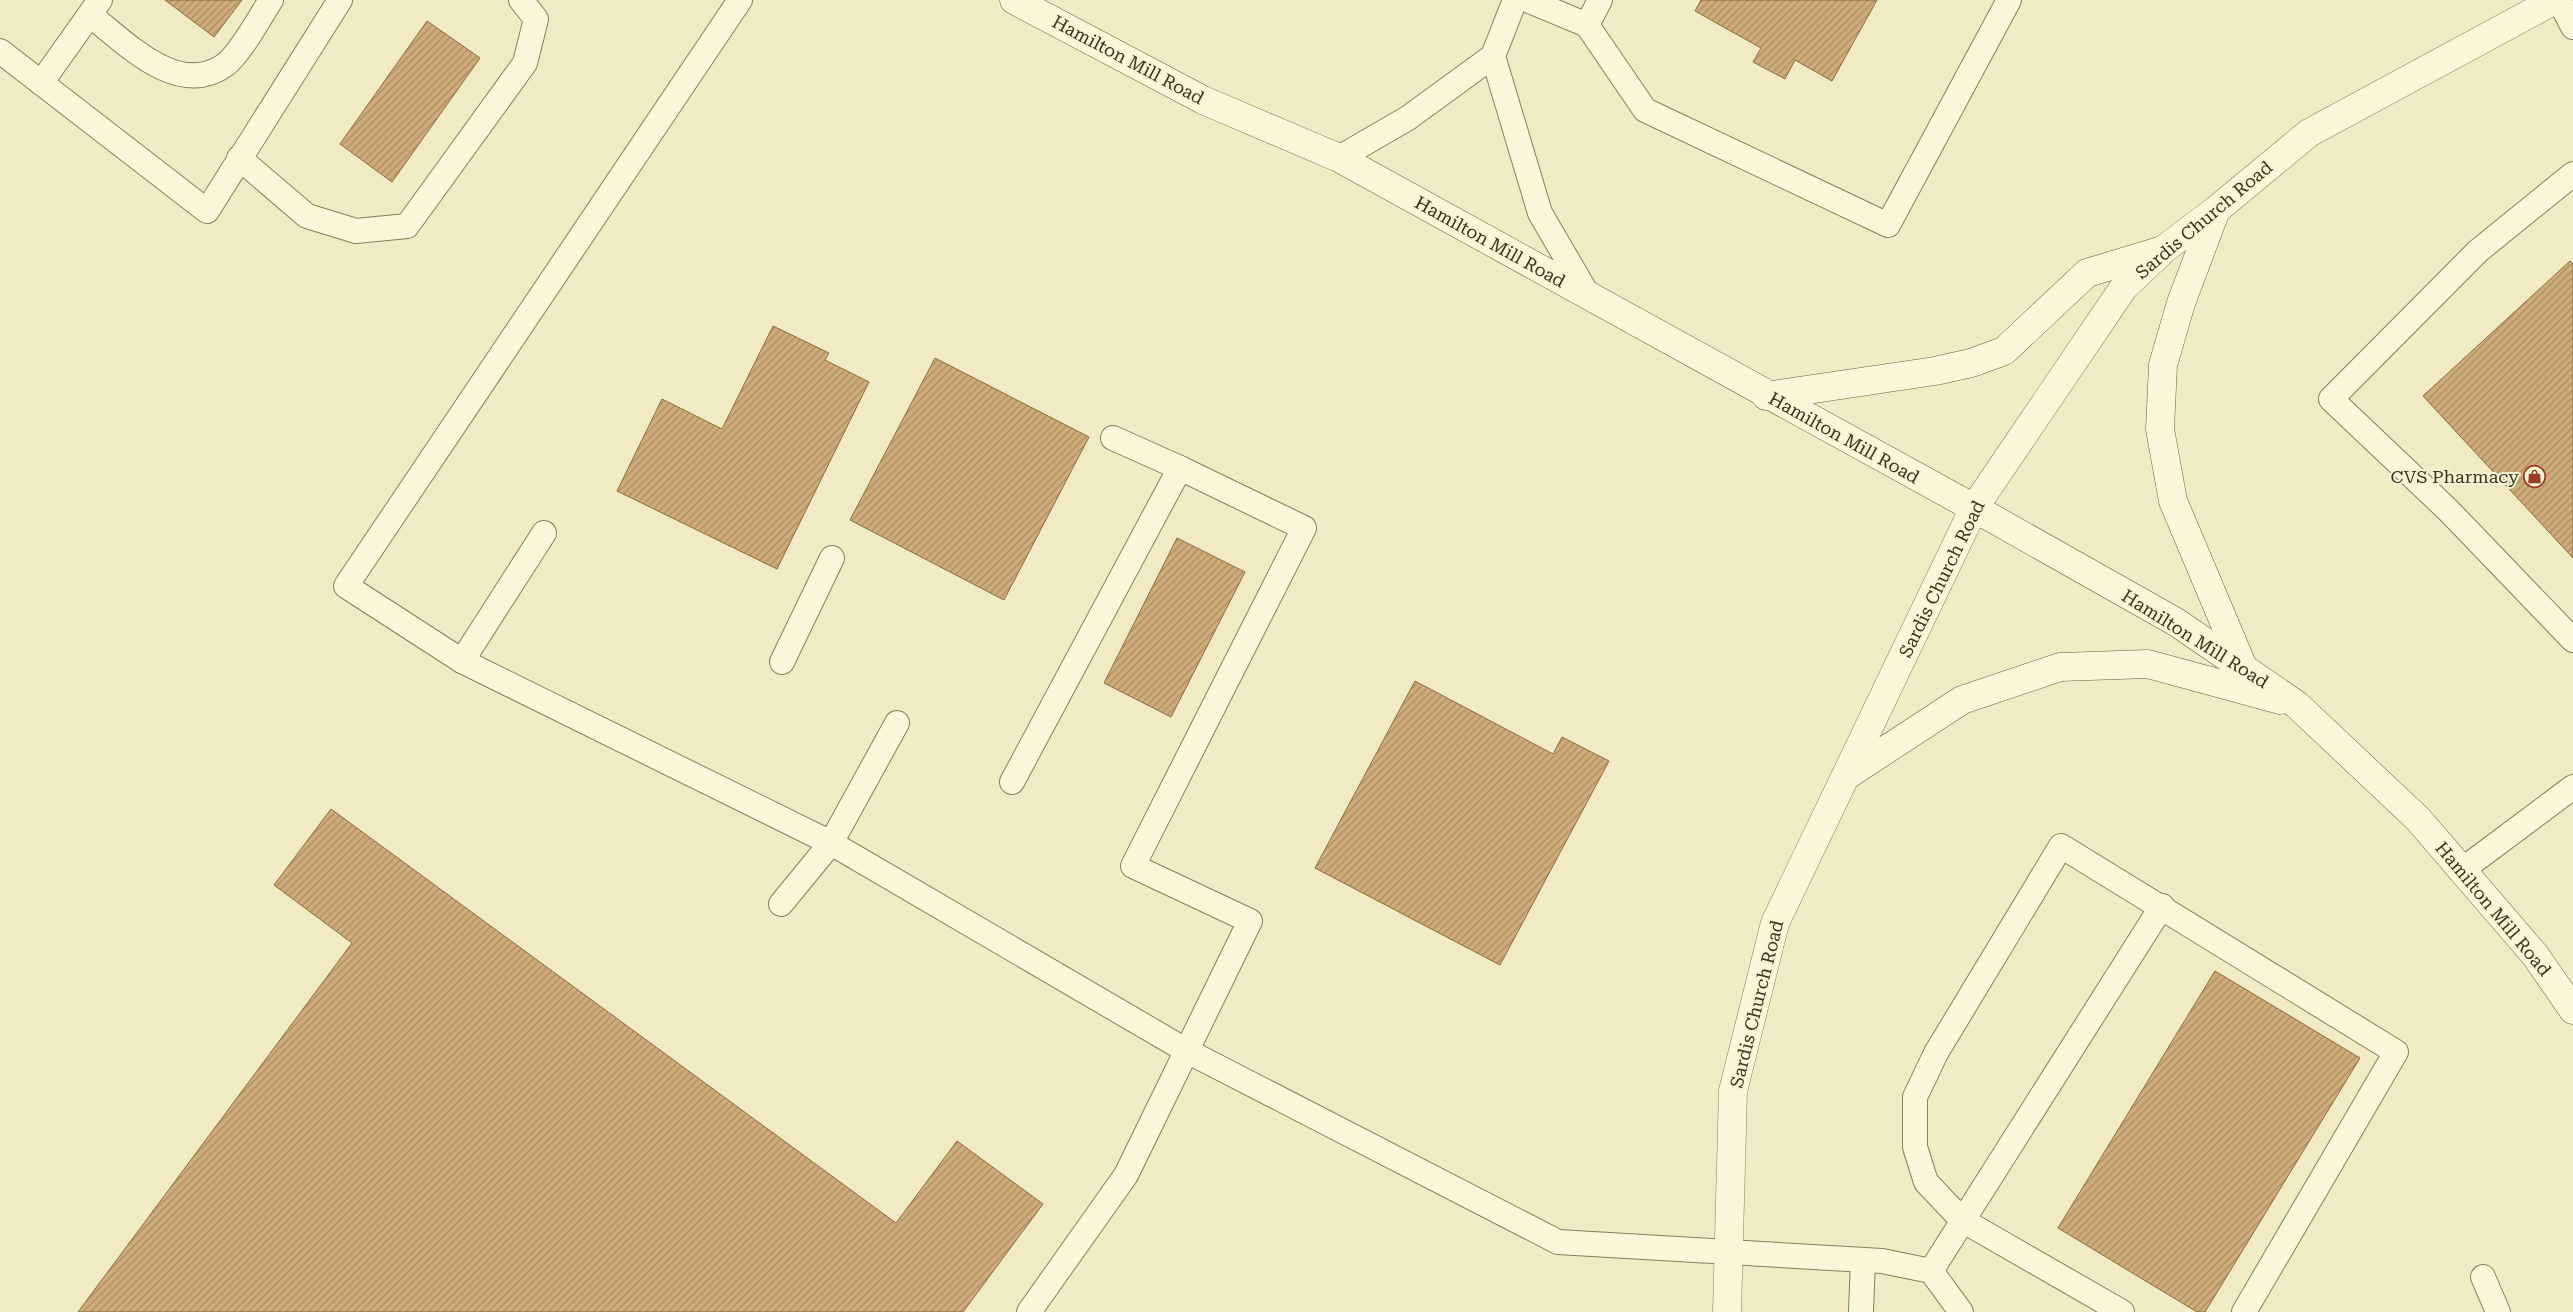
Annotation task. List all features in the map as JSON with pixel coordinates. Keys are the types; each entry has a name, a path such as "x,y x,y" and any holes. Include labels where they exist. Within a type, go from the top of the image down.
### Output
{"main road":[{"name":"Hamilton Mill Road","path":"1014,0 1203,100 1339,158 1766,396 1974,508 2176,622 2243,666 2297,705 2418,819 2535,955 2573,1010"},
{"name":"Sardis Church Road","path":"1727,1312 1733,1091 1775,923 1974,508 2124,286 2163,250 2216,210 2309,133 2557,0"},
{"path":"2216,210 2181,303 2164,365 2160,429 2173,501 2243,666"},
{"path":"1766,396 1935,371 1971,363 2004,351 2087,273 2163,250"},
{"path":"1846,776 1962,700 2060,667 2148,664 2297,705"}],"lane":[{"path":"41,82 95,7 148,60 182,76 206,75 226,64 271,0"},
{"path":"0,50 207,211 340,0"},
{"path":"239,158 307,216 356,231 406,226 525,63 536,19 521,0"},
{"path":"740,0 346,586 462,661 831,842 1187,1051 1558,1242 1728,1254 1882,1261 1931,1271 1961,1312"},
{"path":"1339,158 1408,118 1493,56 1515,0"},
{"path":"1528,0 1587,25 1645,110 1888,225 2009,0"},
{"path":"1587,25 1600,0"},
{"path":"2557,0 2573,27"},
{"path":"1493,56 1540,213 1589,297"},
{"path":"2570,181 2478,251 2331,399 2449,511 2573,640"},
{"path":"1029,1312 1126,1175 1250,921 1133,866 1304,528 1113,438"},
{"path":"1012,782 1180,468"},
{"path":"462,661 544,533"},
{"path":"782,662 832,558"},
{"path":"781,904 831,842 897,722"},
{"path":"2462,870 2573,786"},
{"path":"2122,1312 1962,1220 1926,1182 1915,1147 1915,1097 1936,1053 2061,846 2162,906 2396,1052 2244,1312"},
{"path":"1931,1271 2162,906"},
{"path":"1861,1312 1862,1260"},
{"path":"2483,1277 2498,1312"}],"building":[{"path":"165,0 242,0 214,37"},
{"path":"1701,0 1877,0 1832,81 1795,60 1785,79 1753,62 1761,48 1695,11"},
{"path":"427,21 480,58 392,182 340,144"},
{"name":"CVS Pharmacy","path":"2570,261 2573,264 2573,558 2423,396"},
{"path":"773,326 829,353 825,360 869,382 777,569 617,491 662,399 722,429"},
{"path":"935,358 1089,437 1004,600 850,520"},
{"path":"1177,538 1245,572 1171,717 1104,683"},
{"path":"1415,681 1553,754 1562,737 1609,761 1500,965 1315,868"},
{"path":"331,809 896,1223 957,1141 1043,1204 963,1312 78,1312 352,943 274,885"},
{"path":"2215,971 2360,1058 2205,1312 2197,1312 2058,1228"}],"place":[{"name":"CVS Pharmacy","path":"2535,477"}]}
